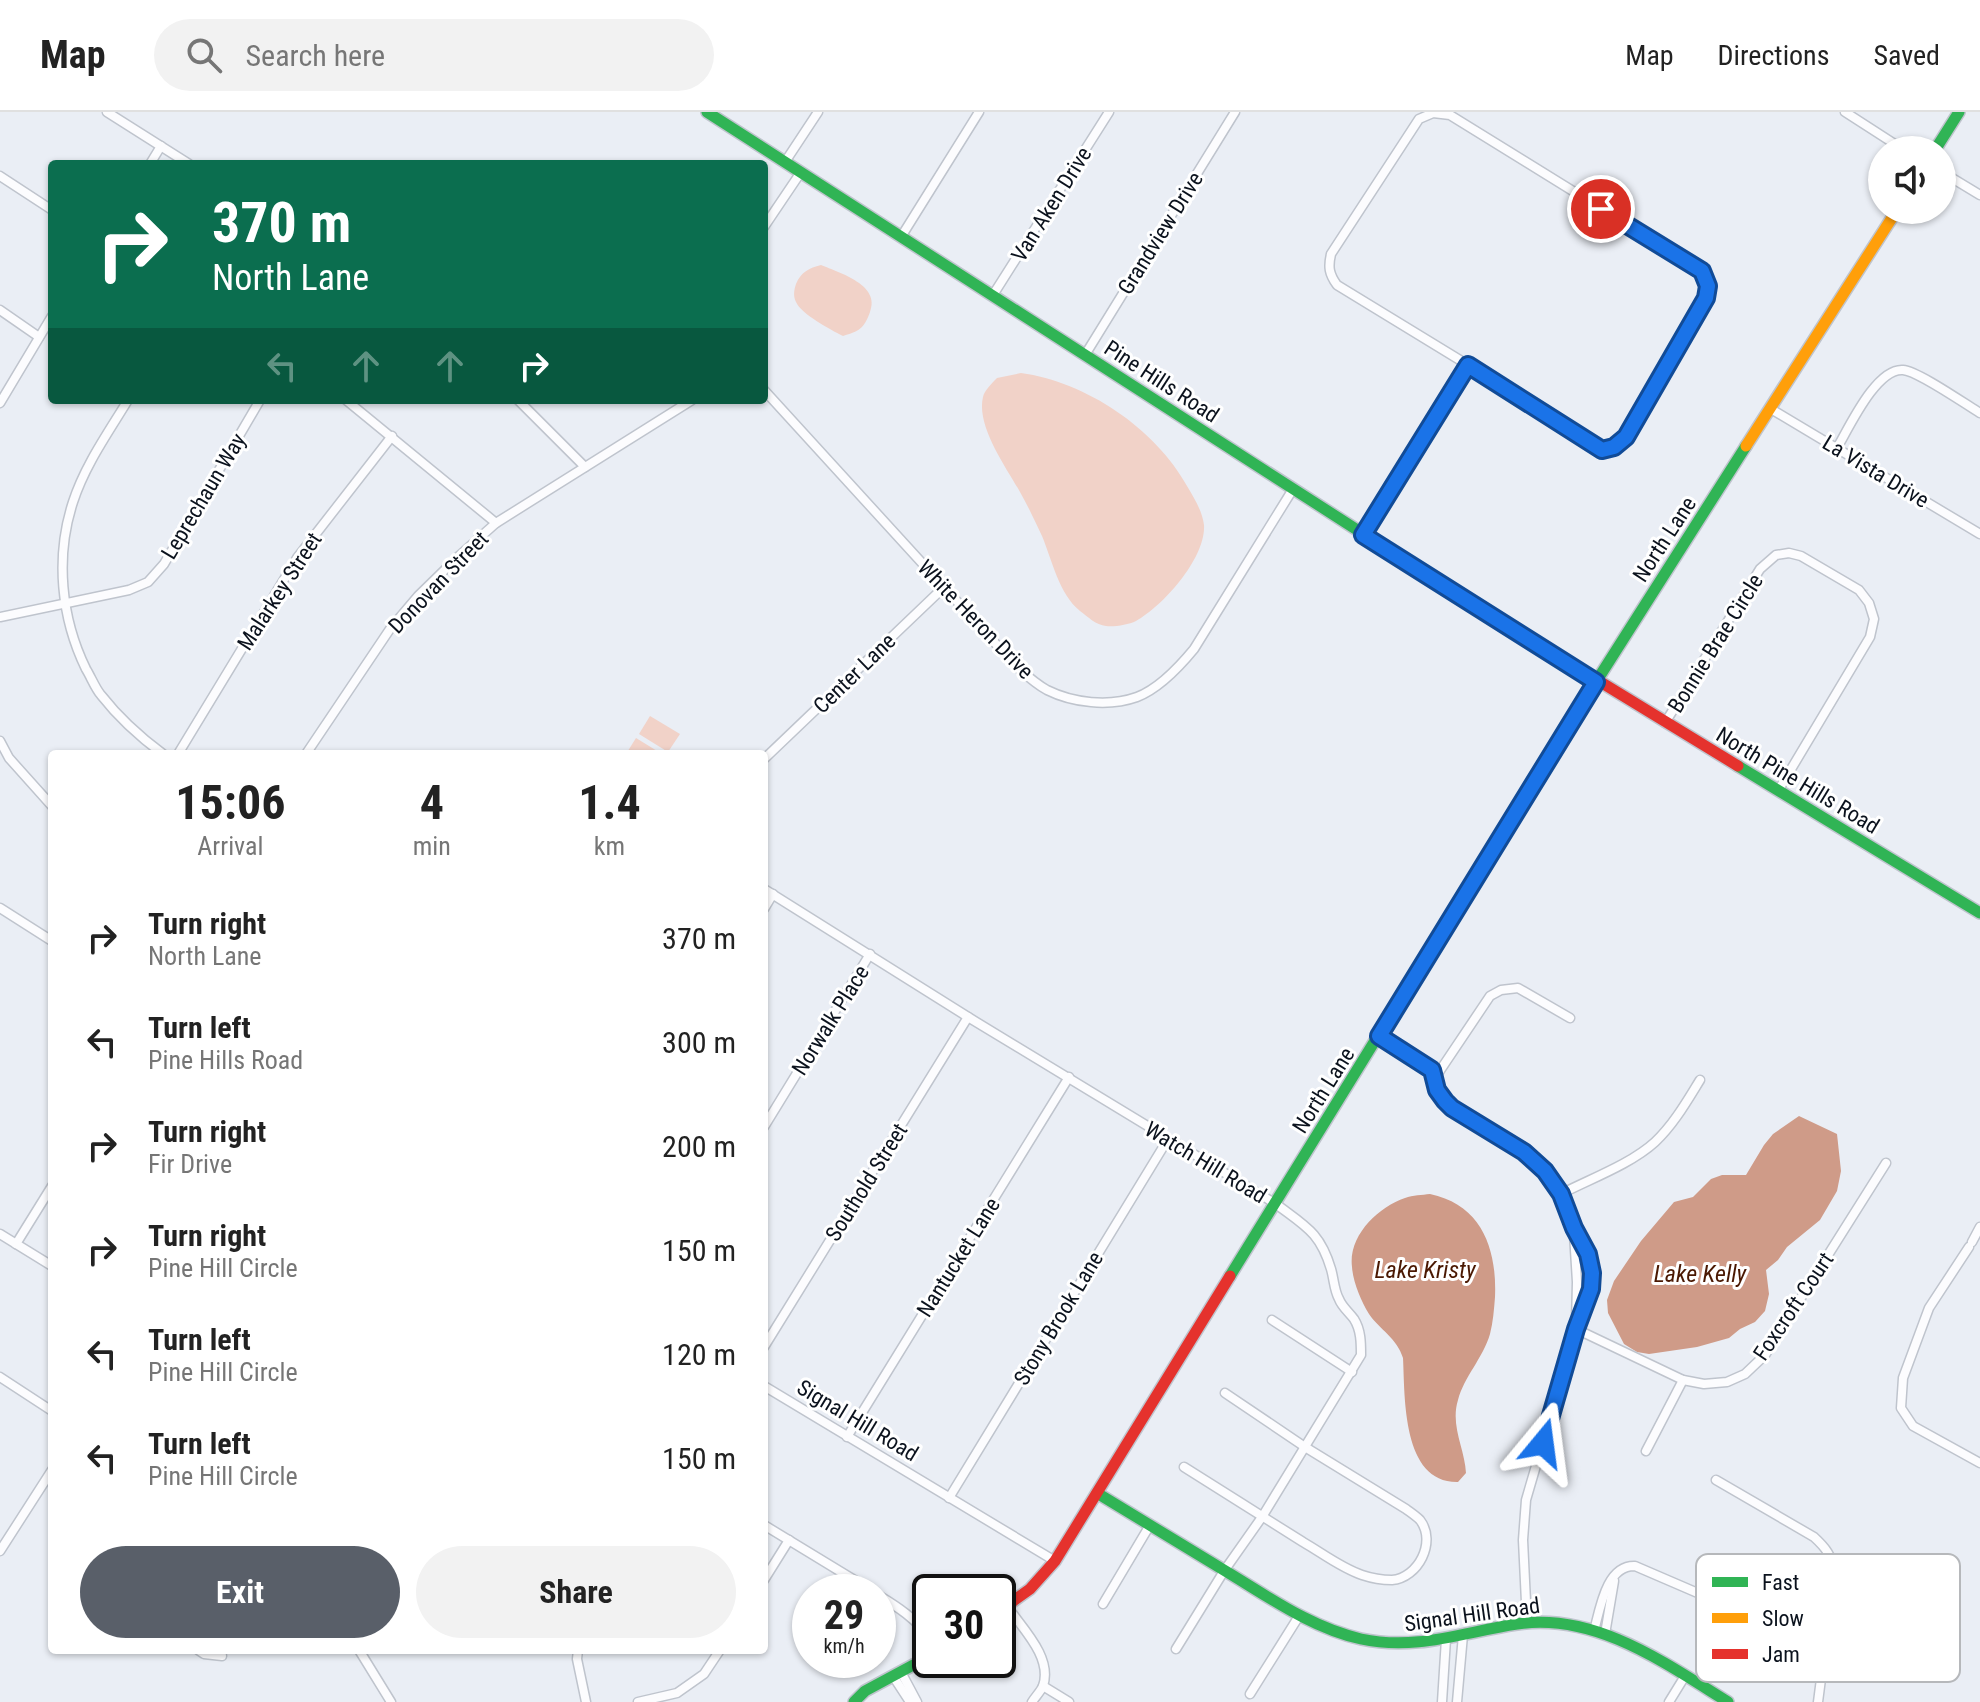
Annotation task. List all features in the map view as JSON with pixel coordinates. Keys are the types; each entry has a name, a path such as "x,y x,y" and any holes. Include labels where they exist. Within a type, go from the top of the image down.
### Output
{"street":[{"path":"107,112 183,160"},
{"name":"Pine Hills Road","path":"707,112 1596,682"},
{"path":"785,162 818,112"},
{"path":"901,237 979,112"},
{"name":"Van Aken Drive","path":"993,295 1109,112"},
{"name":"Grandview Drive","path":"1085,355 1235,112"},
{"path":"1845,112 1882,136"},
{"path":"1944,136 1959,112"},
{"path":"1433,113 1450,115 1702,271 1708,286 1706,298 1626,437 1614,447 1602,450 1589,443 1468,365 1337,285 1328,266 1331,254 1419,119 1433,113"},
{"path":"152,160 161,146"},
{"path":"768,221 801,172"},
{"path":"0,176 48,207"},
{"path":"1956,180 1980,195"},
{"name":"North Lane","path":"1016,1599 1030,1589 1055,1561 1596,682 1888,224"},
{"path":"0,310 39,337"},
{"path":"0,403 48,322"},
{"path":"1363,535 1468,365"},
{"path":"1837,448 1874,387 1888,374 1902,369 1918,375 1980,413"},
{"name":"White Heron Drive","path":"768,394 1017,667 1046,690 1087,702 1111,702 1139,696 1180,665 1194,649 1293,489"},
{"path":"126,404 93,456 73,502 63,543 64,604 75,645 99,693 135,733 158,750"},
{"name":"Leprechaun Way","path":"0,617 129,590 148,582 164,564 258,404"},
{"path":"351,404 496,523"},
{"path":"522,404 585,467"},
{"name":"Donovan Street","path":"309,750 390,629 460,555 496,523 686,404"},
{"name":"La Vista Drive","path":"1771,409 1980,534"},
{"name":"Malarkey Street","path":"180,750 297,558 392,436"},
{"name":"Bonnie Brae Circle","path":"1665,723 1760,569 1776,555 1789,553 1801,556 1859,590 1869,603 1874,619 1870,637 1778,791"},
{"name":"Center Lane","path":"768,755 943,588"},
{"name":"North Pine Hills Road","path":"1596,682 1980,913"},
{"path":"0,741 9,758 48,802"},
{"name":"Watch Hill Road","path":"768,891 1276,1204 1313,1232 1325,1249 1335,1292 1355,1321 1361,1341 1361,1355 1262,1517 1176,1649"},
{"path":"768,902 773,894"},
{"path":"0,908 48,938"},
{"name":"Norwalk Place","path":"768,1120 870,954"},
{"path":"1435,1078 1490,996 1501,990 1518,988 1570,1018"},
{"name":"Southold Street","path":"768,1341 968,1017"},
{"path":"1379,1036 1432,1070 1437,1090 1452,1108 1524,1152 1545,1171 1561,1194 1588,1254 1591,1289 1576,1329 1526,1500 1523,1540 1527,1623"},
{"name":"Nantucket Lane","path":"847,1437 1069,1077"},
{"path":"1561,1194 1633,1157 1655,1142 1700,1080"},
{"name":"Stony Brook Lane","path":"949,1498 1168,1139"},
{"name":"Foxcroft Court","path":"1576,1329 1683,1380 1704,1384 1727,1382 1745,1374 1765,1355 1886,1163"},
{"path":"16,1244 48,1192"},
{"path":"1980,1227 1929,1308 1903,1378 1901,1408 1913,1426 1980,1463"},
{"path":"1574,1228 1576,1329"},
{"path":"0,1234 48,1264"},
{"path":"1272,1320 1352,1372"},
{"path":"0,1377 48,1408"},
{"path":"1646,1451 1683,1380"},
{"name":"Signal Hill Road","path":"768,1388 1055,1561"},
{"path":"1184,1467 1361,1575 1402,1579 1416,1568 1426,1550 1426,1534 1420,1520 1406,1509 1225,1393"},
{"path":"0,1551 48,1476"},
{"path":"1716,1480 1814,1537 1830,1554"},
{"name":"Signal Hill Road","path":"1097,1493 1299,1616 1335,1632 1369,1641 1399,1644 1446,1639 1527,1623 1560,1624 1599,1632 1633,1645 1728,1702"},
{"path":"1103,1604 1150,1525"},
{"path":"768,1527 845,1574"},
{"path":"768,1574 789,1540"},
{"path":"1599,1632 1603,1597 1616,1572 1625,1566 1635,1566 1696,1592"},
{"path":"896,1606 912,1618"},
{"path":"1250,1694 1299,1616"},
{"path":"1016,1624 1035,1645 1045,1671 1043,1686 1032,1702"},
{"path":"1456,1702 1463,1635"},
{"path":"1442,1702 1446,1639"},
{"path":"204,1654 222,1656"},
{"path":"361,1654 391,1702"},
{"path":"578,1654 586,1702"},
{"path":"638,1702 677,1693 704,1674 717,1654"},
{"path":"854,1702 865,1691 912,1666"},
{"path":"897,1674 910,1702"},
{"path":"897,1674 917,1702"},
{"path":"1669,1702 1685,1676"},
{"path":"1818,1702 1821,1682"},
{"path":"1043,1686 1069,1702"}],"shaded area":[{"path":"821,265 857,281 870,294 870,312 857,331 843,336 810,316 796,302 794,291 800,276"},
{"path":"1021,373 1070,386 1094,397 1138,427 1173,465 1197,504 1204,525 1198,552 1170,593 1136,621 1117,626 1102,625 1073,604 1061,586 1029,508 994,446 984,421 984,395 997,378"},
{"path":"650,716 680,734 669,750 665,750 639,734"},
{"path":"636,738 656,750 628,750"}],"water":[{"name":"Lake Kelly","path":"1799,1116 1837,1134 1841,1171 1837,1191 1820,1220 1787,1247 1766,1270 1769,1294 1765,1311 1755,1322 1729,1338 1697,1347 1649,1354 1637,1352 1624,1344 1608,1313 1607,1300 1614,1281 1641,1241 1674,1202 1693,1197 1711,1179 1722,1175 1746,1175 1773,1134"},
{"name":"Lake Kristy","path":"1430,1194 1448,1200 1474,1219 1489,1246 1495,1279 1490,1334 1461,1392 1456,1410 1466,1473 1458,1482 1440,1479 1426,1469 1417,1454 1407,1415 1403,1358 1397,1345 1366,1309 1352,1267 1355,1244 1375,1216 1405,1198"}],"traffic: fast":[{"path":"707,112 1463,598"},
{"path":"1944,136 1959,112"},
{"path":"1230,1276 1596,682 1746,446"},
{"path":"1738,766 1980,913"},
{"path":"1097,1493 1278,1603 1310,1621 1343,1634 1401,1643 1517,1624 1546,1622 1574,1626 1628,1644 1728,1702"},
{"path":"854,1702 865,1691 912,1666"}],"traffic: slow":[{"path":"1746,446 1888,224"}],"traffic: jam":[{"path":"1463,598 1738,766"},
{"path":"1016,1599 1030,1589 1055,1561 1230,1276"}],"route":[{"path":"1543,1443 1576,1329 1591,1289 1588,1254 1561,1194 1545,1171 1524,1152 1452,1108 1437,1090 1432,1070 1379,1036 1596,682 1363,535 1468,365 1602,450 1614,447 1626,437 1706,298 1708,286 1702,271 1601,209"}]}
